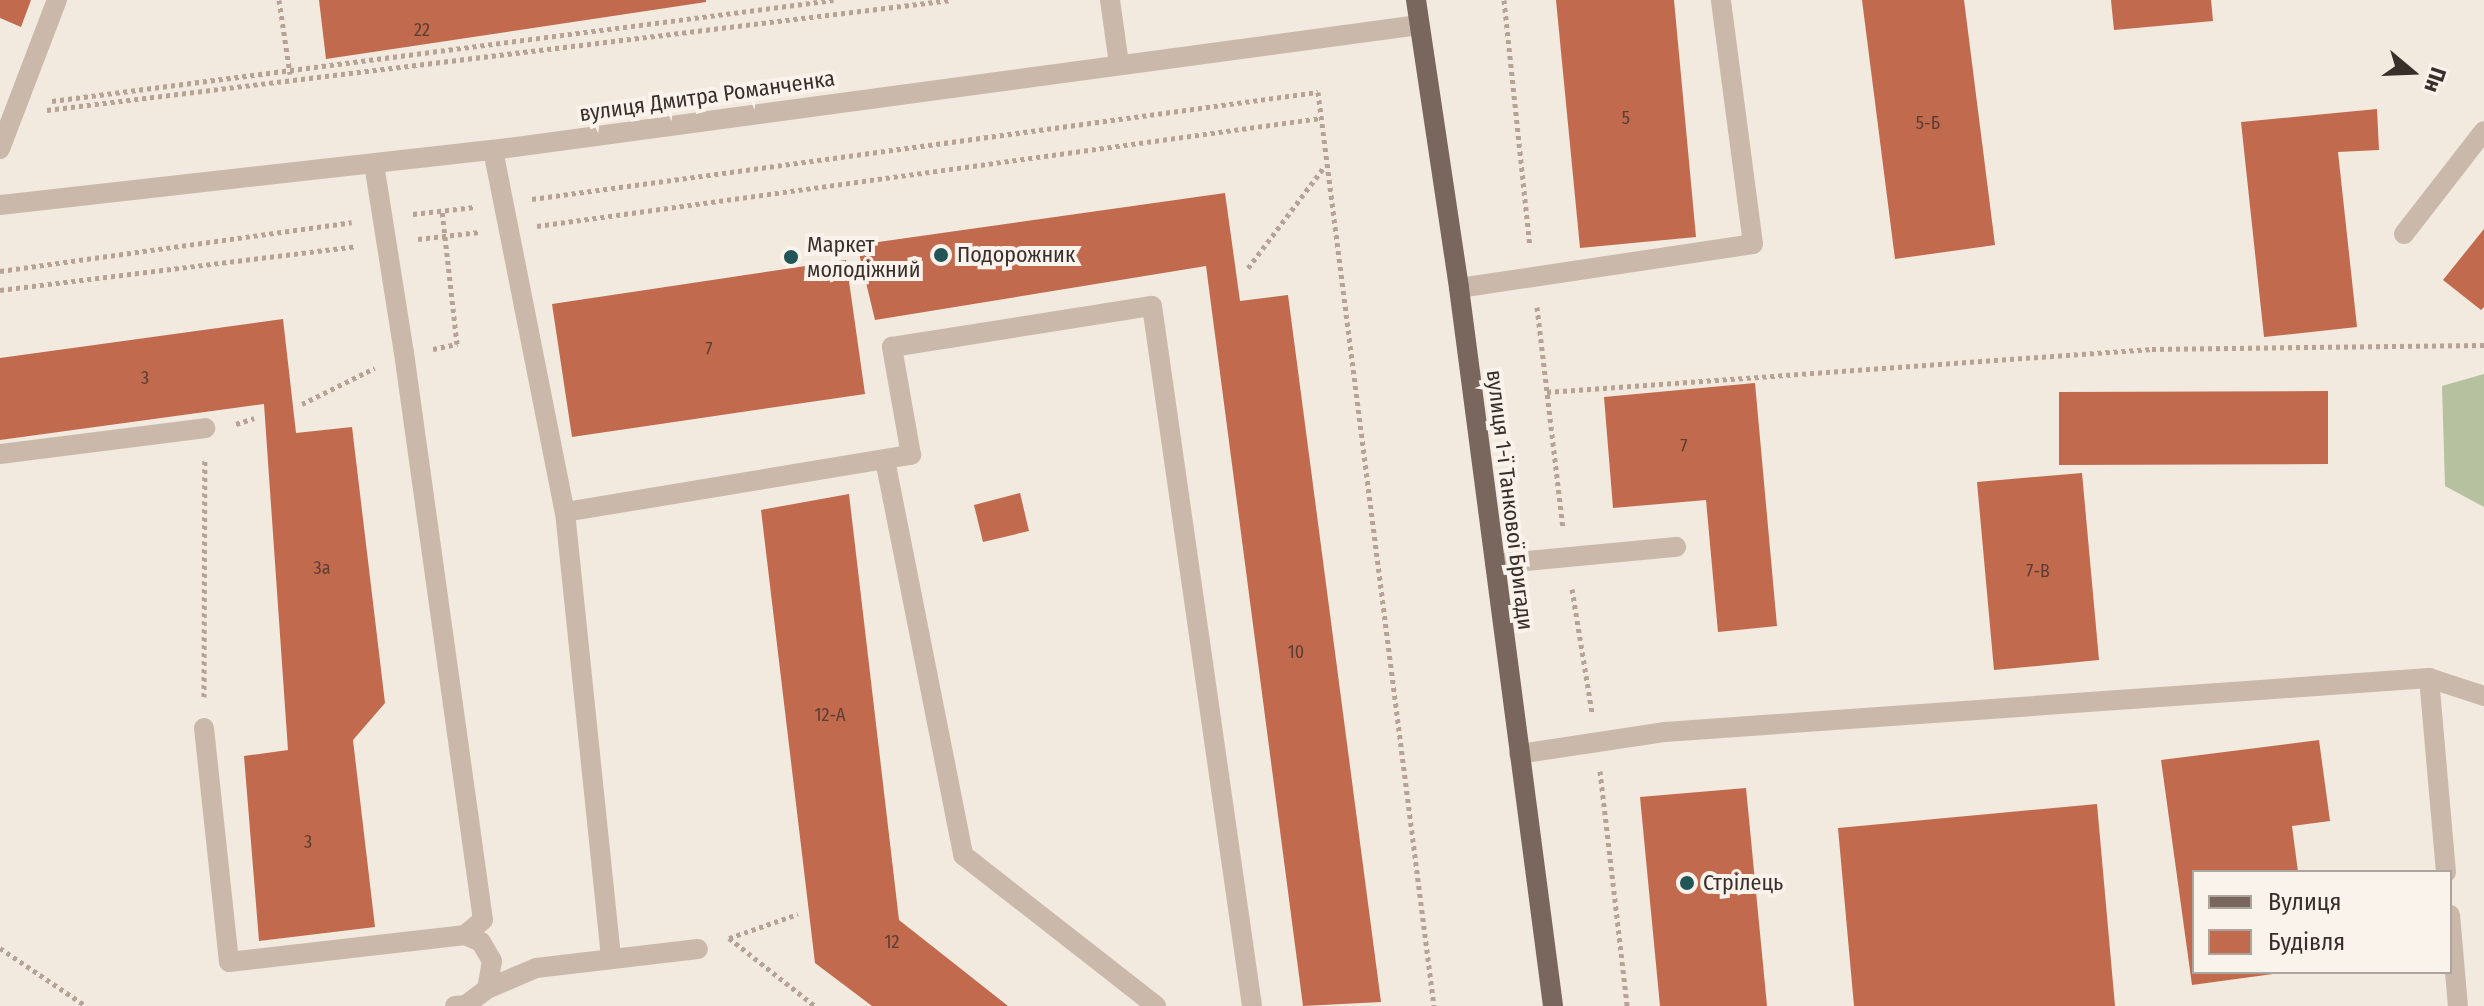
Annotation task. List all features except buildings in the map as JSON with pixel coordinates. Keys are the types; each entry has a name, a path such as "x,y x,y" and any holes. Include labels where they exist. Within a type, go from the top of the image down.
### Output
{"main road":[{"name":"вулиця 1-ї Танкової Бригади","path":"1416,0 1459,288 1553,1006"}],"street":[{"path":"0,149 57,0"},
{"path":"1110,0 1119,64"},
{"path":"1459,288 1753,244 1721,0"},
{"name":"вулиця Дмитра Романченка","path":"0,205 493,150 1419,25"},
{"path":"2404,234 2484,131"},
{"path":"493,150 565,512 611,959"},
{"path":"374,164 483,920 465,935"},
{"path":"565,512 911,455 892,347 1152,306 1252,1006"},
{"path":"0,454 205,428"},
{"path":"885,460 963,855 1156,1006"},
{"path":"1495,564 1676,547"},
{"path":"2429,678 2446,870"},
{"path":"1519,754 1665,732 2429,678 2484,696"},
{"path":"204,728 229,962 465,935 481,942 492,961 487,989"},
{"path":"2452,938 2458,1006"},
{"path":"462,1006 487,989 536,968 698,949"}],"path":[{"path":"279,0 291,80"},
{"path":"15,110 833,0"},
{"path":"15,110 291,80 951,0"},
{"path":"1504,0 1567,557 1597,742 1627,1006"},
{"path":"0,271 1318,92 1434,1006"},
{"path":"0,290 510,230 1321,118"},
{"path":"1248,268 1325,166"},
{"path":"1547,392 2152,349 2484,345"},
{"path":"204,728 205,428"},
{"path":"798,914 729,938 815,1006"},
{"path":"0,948 86,1006"}],"green space":[{"path":"2484,374 2484,507 2445,486 2442,386"}],"place":[{"name":"Подорожник","path":"941,255"},
{"name":"Маркет молодіжний","path":"791,257"},
{"name":"Стрілець","path":"1687,883"}]}
